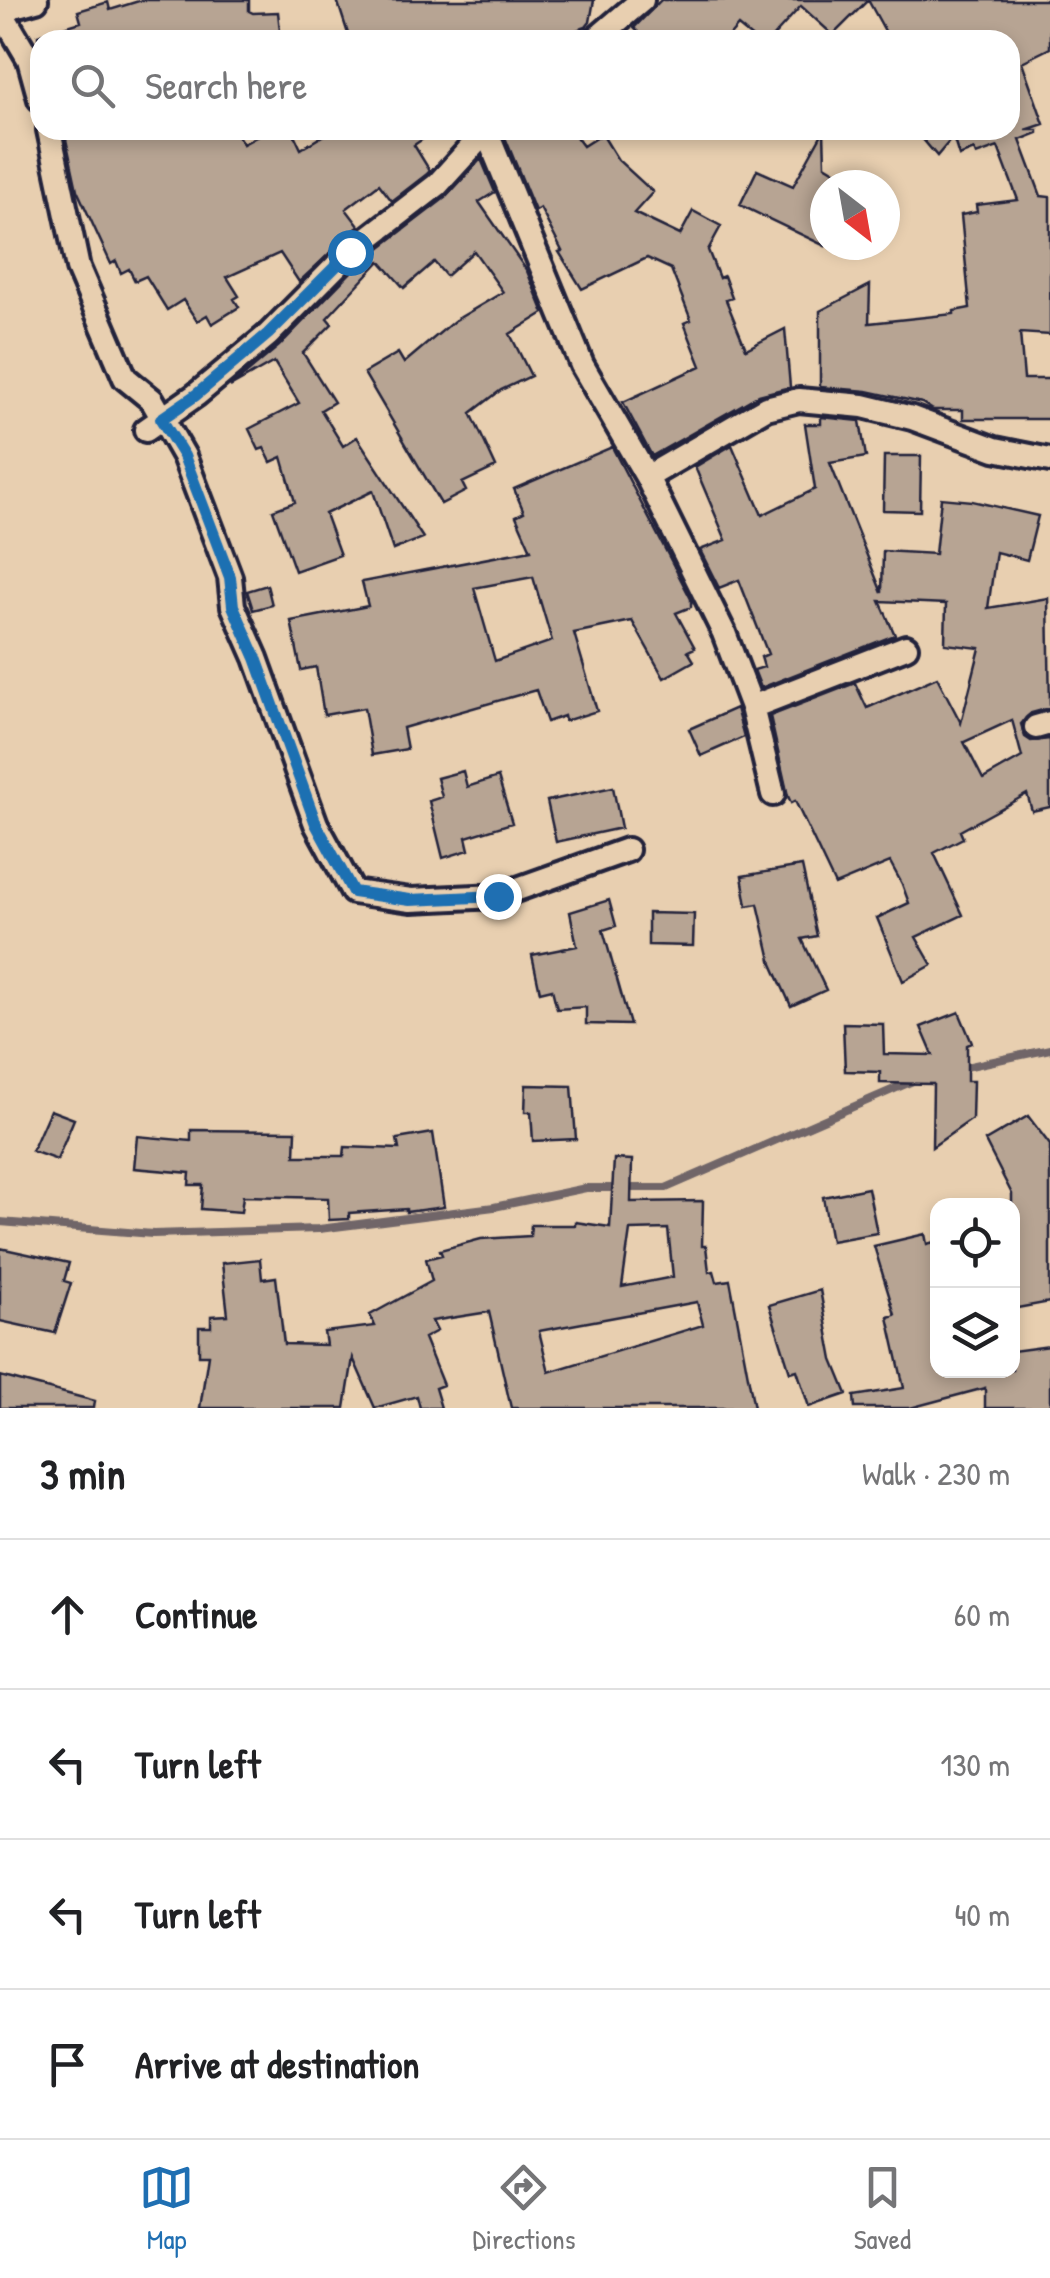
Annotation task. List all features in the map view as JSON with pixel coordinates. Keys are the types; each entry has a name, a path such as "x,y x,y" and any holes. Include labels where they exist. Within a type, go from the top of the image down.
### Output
{"street":[{"path":"30,62 0,10 36,0"},
{"path":"607,30 642,0"},
{"path":"51,140 78,268 125,378 152,400 154,424 184,456 230,577 233,606 316,824 353,892 410,900 498,896 627,850"},
{"path":"154,424 196,395 268,334 350,252 437,185 478,140"},
{"path":"491,140 582,365 647,477 724,633 752,707 773,794"},
{"path":"647,477 766,408 799,400 863,406 995,449 1050,460"},
{"path":"752,707 906,647"}],"building":[{"path":"142,0 249,0 249,11 253,13 278,12 280,30 55,30 81,22 78,11 108,2 110,10"},
{"path":"337,0 594,0 590,22 577,30 347,30"},
{"path":"661,0 868,0 838,30 827,30 801,6 779,30 743,30 738,26 735,30 634,28"},
{"path":"868,0 1050,0 1050,48 1022,62 1044,124 1026,130 1038,133 1020,140 1020,30 884,30"},
{"path":"66,140 241,140 243,144 250,140 297,140 301,149 316,140 421,140 414,145 430,171 392,201 379,184 346,209 359,226 299,282 280,253 227,277 239,296 234,299 239,307 212,324 207,315 197,321 183,300 167,310 146,276 135,281 129,269 121,273 116,261 111,264 77,190"},
{"path":"506,140 578,140 583,146 592,140 606,140 618,160 653,192 634,213 680,235 693,211 721,226 708,250 719,278 724,276 732,298 726,300 746,349 785,329 790,387 759,395 652,456 623,402 701,366 684,323 691,320 671,269 647,258 582,289 559,252 562,251 540,208 535,211"},
{"path":"818,140 824,140 825,165 833,170 810,170 810,239 740,205 757,170 793,186"},
{"path":"923,140 950,140 937,156"},
{"path":"954,140 1020,140 1041,196 1050,197 1050,335 1020,333 1024,379 1050,379 1050,419 963,419 963,410 933,410 922,403 867,391 820,387 820,311 870,285 869,323 954,314 970,308 961,215 977,212 976,205 1018,200 998,147 959,156"},
{"path":"481,159 495,192 479,202 527,271 544,313 510,334 531,376 501,390 471,413 496,467 462,483 466,491 441,504 364,373 398,353 404,363 454,321 503,292 474,251 446,276 434,262 404,288 380,261 327,318 332,324 303,353 334,402 321,410 343,446 357,437 423,538 393,550 373,491 325,514 340,555 295,571 273,510 295,502 282,457 271,462 264,448 259,450 249,429 299,403 274,362 230,387 279,346 360,263 446,197"},
{"path":"821,417 860,421 866,457 830,463 882,593 883,551 935,554 941,498 1038,516 1027,560 996,552 988,608 1048,598 1050,708 1031,713 1021,724 1025,737 1031,741 1050,739 1050,807 1032,811 1027,794 960,831 963,838 934,853 963,915 916,937 932,965 903,981 877,918 909,903 902,884 890,862 835,885 795,801 791,803 788,796 770,716 855,683 867,708 937,677 961,723 980,648 945,644 946,604 880,601 895,635 761,688 754,670 764,667 761,657 768,654 739,580 719,588 700,550 726,540 695,467 732,445 762,515 815,489 805,424 821,424","holes":["1012,720 1022,757 983,779 964,742"]},
{"path":"612,447 691,599 691,607 676,613 695,648 688,651 694,661 664,678 632,621 574,633 597,711 547,722 536,690 403,728 407,749 372,755 364,708 324,715 316,667 301,670 291,621 368,606 362,582 531,550 516,516 524,512 514,489","holes":["533,577 552,641 495,661 474,588"]},
{"path":"884,456 921,456 920,511 883,510"},
{"path":"267,585 272,605 253,610 247,591"},
{"path":"736,708 744,737 701,756 689,729"},
{"path":"463,771 467,787 498,777 512,823 466,837 469,850 443,858 429,801 442,797 437,778"},
{"path":"613,787 621,828 556,842 547,801"},
{"path":"802,866 817,936 802,939 826,990 791,1006 772,964 758,904 747,906 742,876"},
{"path":"609,900 616,926 603,930 630,1025 586,1024 586,1007 557,1009 552,989 540,992 532,955 577,946 570,912"},
{"path":"648,913 694,914 693,946 648,945"},
{"path":"959,1012 972,1043 967,1045 967,1081 973,1081 972,1119 932,1147 933,1084 880,1083 880,1072 845,1071 843,1023 883,1024 884,1054 933,1055 921,1027"},
{"path":"526,1085 572,1086 576,1139 533,1141 531,1112 525,1112"},
{"path":"50,1110 74,1119 57,1160 32,1151"},
{"path":"1028,1116 1050,1145 1050,1302 1020,1308 1020,1198 1012,1198 985,1141"},
{"path":"191,1130 296,1131 295,1156 344,1156 345,1147 399,1149 397,1139 433,1133 444,1207 349,1213 349,1219 329,1220 328,1198 243,1196 241,1212 201,1209 203,1185 189,1185 190,1173 134,1168 137,1136 191,1141"},
{"path":"614,1159 632,1160 631,1202 703,1201 702,1246 706,1246 709,1272 714,1271 717,1282 730,1280 754,1408 511,1408 489,1312 432,1321 437,1331 424,1338 443,1385 435,1388 441,1408 420,1408 417,1396 375,1408 353,1358 345,1408 200,1408 208,1355 199,1355 199,1327 211,1327 211,1316 228,1315 222,1263 260,1259 262,1279 276,1277 284,1344 326,1345 324,1332 375,1326 370,1315 432,1281 426,1259 442,1255 440,1250 481,1239 530,1236 531,1225 575,1222 610,1227","holes":["668,1229 673,1277 622,1287 630,1230","697,1302 703,1325 549,1372 539,1331"]},
{"path":"868,1188 877,1233 831,1241 823,1197"},
{"path":"925,1234 927,1244 930,1243 930,1378 1020,1378 1020,1350 1050,1346 1050,1408 985,1408 985,1388 910,1408 855,1408 854,1396 904,1388 888,1317 895,1315 874,1246"},
{"path":"0,1248 69,1263 64,1281 71,1283 55,1333 0,1321"},
{"path":"820,1290 833,1360 847,1394 809,1407 797,1370 790,1372 769,1305"},
{"path":"0,1376 95,1401 94,1408 0,1408"}],"waterway":[{"path":"961,1068 1050,1049"},
{"path":"0,1222 153,1234 319,1229 494,1207 586,1188 666,1188 915,1080"}],"route":[{"path":"350,252 268,334 161,419 184,456 230,577 233,606 316,824 353,892 410,900 498,896"}]}
